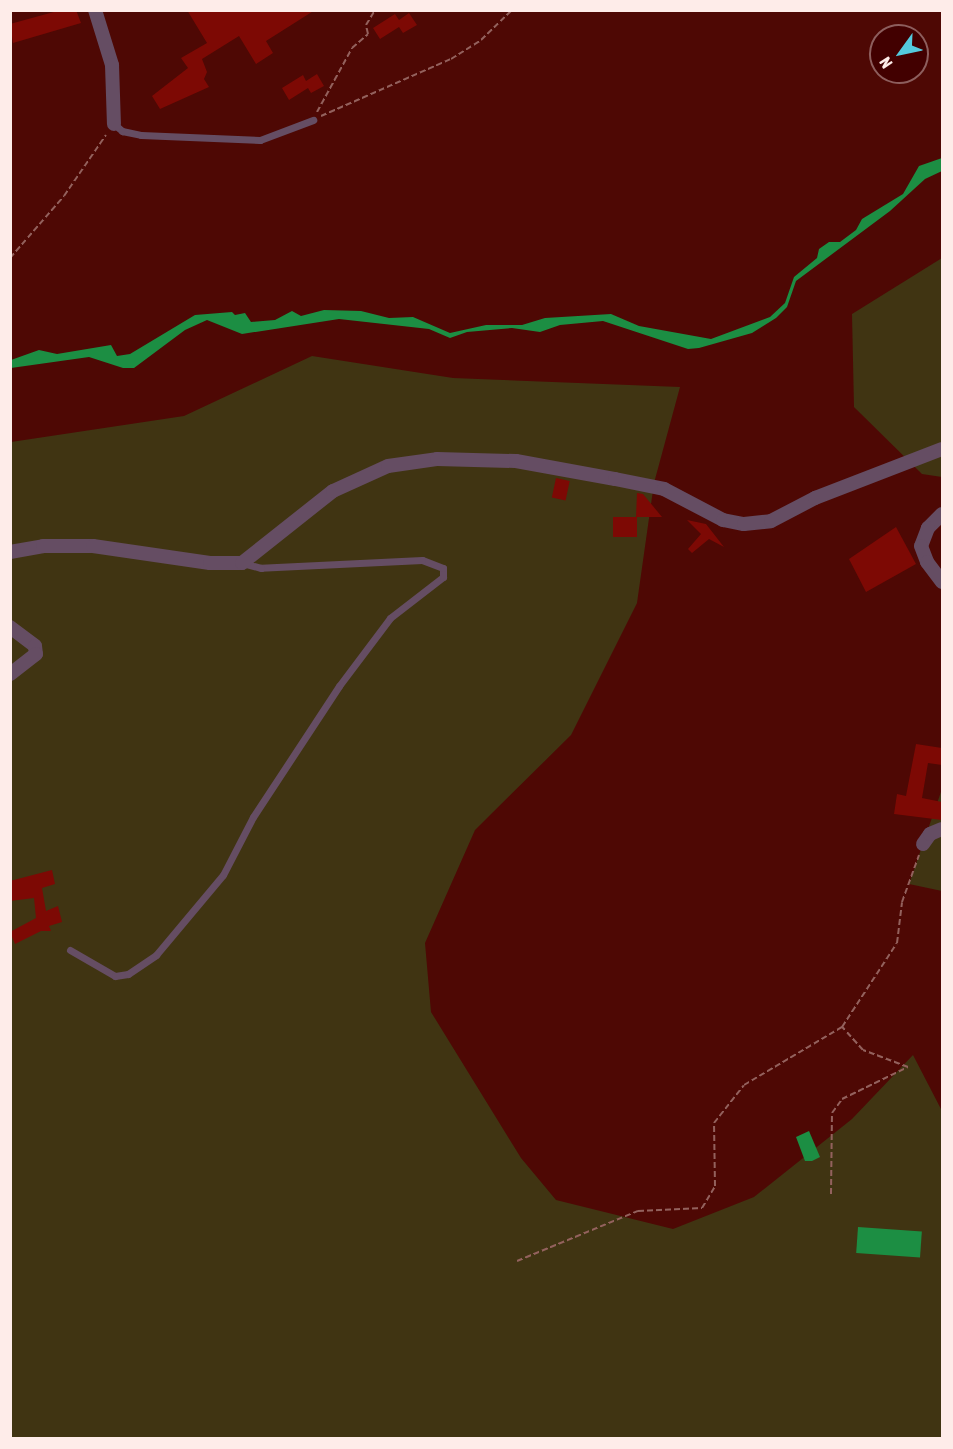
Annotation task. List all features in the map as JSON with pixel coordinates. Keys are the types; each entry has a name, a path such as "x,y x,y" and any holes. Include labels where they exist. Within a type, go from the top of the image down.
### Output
{"street":[{"path":"95,10 112,65 114,123"},
{"path":"10,552 43,546 93,546 210,563 242,563 333,491 388,466 437,459 516,461 664,489 723,520 744,524 771,521 815,498 942,449"},
{"path":"942,514 928,528 921,546 927,562 942,582"},
{"path":"10,627 35,646 36,654 10,674"},
{"path":"923,844 930,834 942,829"}],"lane":[{"path":"114,123 122,131 141,135 260,140 313,120"},
{"path":"70,950 115,976 128,974 156,955 224,875 253,817 339,686 390,618 443,577 443,568 422,560 261,568 242,563"}],"path":[{"path":"313,120 352,48 368,34 366,25 375,10"},
{"path":"313,120 452,59 481,40 512,10"},
{"path":"10,258 64,196 114,123"},
{"path":"518,1261 638,1211 702,1208 715,1186 714,1123 744,1085 842,1027 897,943 902,902 923,844"},
{"path":"831,1194 832,1113 842,1099 908,1067 863,1050 842,1027"}],"shaded area":[{"path":"942,158 942,171 925,179 890,211 796,281 787,307 776,318 752,333 699,348 688,349 603,321 560,325 540,332 512,328 467,332 450,338 429,329 339,319 242,334 207,320 185,330 134,368 123,368 89,357 11,368 11,360 39,350 57,354 111,345 117,356 130,354 195,315 232,312 235,315 245,313 251,322 275,320 292,311 301,316 324,310 361,311 389,318 413,317 450,333 486,325 522,325 545,318 611,314 639,326 711,339 770,317 785,303 794,277 817,258 819,249 829,242 840,242 856,230 862,219 903,194 919,166"},
{"path":"942,258 942,477 922,474 854,407 852,314"},
{"path":"312,356 453,378 680,387 654,483 637,603 571,735 475,830 425,943 431,1012 521,1158 556,1200 673,1229 754,1197 852,1119 913,1055 942,1111 942,1438 11,1438 11,442 184,416"},
{"path":"942,789 942,891 909,884"},
{"path":"809,1131 820,1157 812,1161 805,1161 796,1137"},
{"path":"858,1227 922,1231 920,1257 856,1253"}],"building":[{"path":"61,10 76,10 81,23 13,43 10,24"},
{"path":"187,10 315,10 266,41 273,53 256,64 239,36 202,59 207,72 204,79 209,87 160,109 152,96 188,68 181,58 207,43"},
{"path":"409,13 417,25 403,33 399,27 380,39 373,28 395,14 399,20"},
{"path":"317,74 324,86 311,93 308,88 289,100 282,88 303,75 306,81"},
{"path":"556,478 570,481 566,500 552,498"},
{"path":"637,493 643,494 662,517 636,517"},
{"path":"613,517 637,517 637,537 613,537"},
{"path":"687,520 706,524 724,547 709,539 692,553 688,549 701,534"},
{"path":"896,527 916,564 866,592 849,559"},
{"path":"916,744 942,748 942,765 928,763 922,798 942,802 942,820 894,814 897,794 906,796"},
{"path":"52,870 55,884 42,888 46,911 58,906 62,922 49,926 51,931 41,931 15,944 10,932 36,918 34,898 10,901 10,881"}]}
